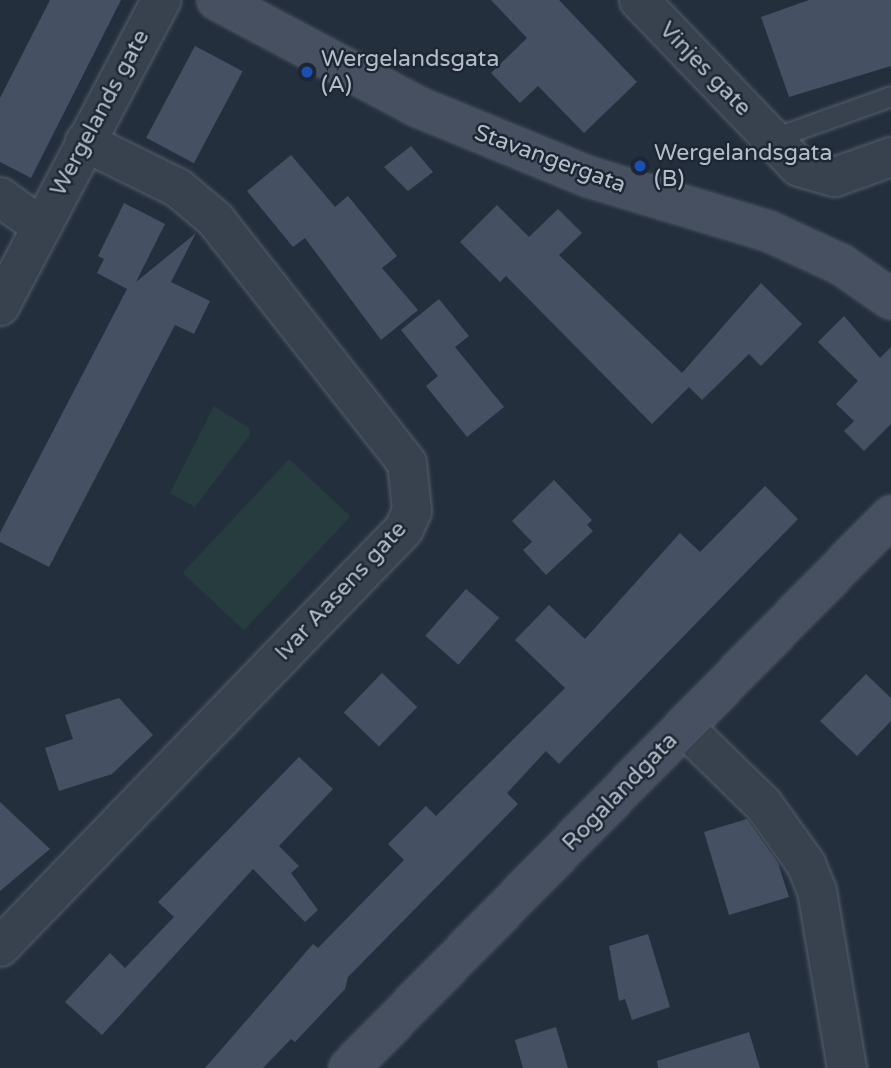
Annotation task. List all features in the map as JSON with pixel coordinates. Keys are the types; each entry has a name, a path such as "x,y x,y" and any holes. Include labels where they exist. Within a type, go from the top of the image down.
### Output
{"street":[{"name":"Wergelands gate","path":"0,306 161,0"},
{"name":"Stavangergata","path":"217,0 418,107 589,177 768,231 842,265 891,299"},
{"name":"Vinjes gate","path":"639,0 771,139 817,175 835,177 891,157"},
{"name":"Ivar Aasens gate","path":"0,947 404,529 412,511 407,463 216,220 178,188 85,142"},
{"name":"Wergelands gate","path":"0,197 40,226"},
{"name":"Rogalandgata","path":"349,1068 891,516"},
{"path":"684,727 763,804 806,864 817,891 847,1068"}],"lane":[{"path":"771,139 891,96"}],"green space":[{"path":"214,406 249,428 250,435 195,507 170,493"},
{"path":"289,459 350,516 244,630 183,573"}],"building":[{"path":"50,0 121,0 31,178 0,162 0,98"},
{"path":"491,0 559,0 637,82 584,133 538,86 520,103 491,73 527,38"},
{"path":"809,0 891,0 891,66 789,97 761,17"},
{"path":"195,46 243,71 194,163 146,138"},
{"path":"411,146 433,172 408,191 384,167"},
{"path":"291,155 335,207 348,196 397,256 382,268 418,310 381,340 305,238 293,247 247,191"},
{"path":"124,203 165,224 136,282 196,233 171,282 210,301 194,334 175,325 49,567 0,542 0,533 127,289 97,273 104,259 98,256"},
{"path":"497,205 529,237 558,209 582,233 559,255 682,373 761,283 802,324 761,366 749,354 702,400 689,387 652,424 506,276 500,282 460,242"},
{"path":"439,299 469,336 455,347 504,407 467,437 426,386 438,376 401,330"},
{"path":"844,316 880,358 891,347 891,424 864,451 844,431 854,421 836,404 858,381 818,342"},
{"path":"554,480 592,520 587,525 593,531 546,575 523,550 532,542 512,521"},
{"path":"765,486 798,519 559,764 546,751 507,793 518,804 348,977 345,989 295,1042 291,1039 263,1068 205,1068 313,944 318,948 404,860 388,844 426,806 436,816 565,688 515,640 549,605 585,639 680,533 700,552"},
{"path":"466,589 499,618 459,665 425,636"},
{"path":"382,673 417,707 379,747 344,713"},
{"path":"866,674 891,698 891,721 857,756 820,721"},
{"path":"119,698 153,735 112,774 59,791 45,748 73,739 65,715"},
{"path":"299,757 333,789 279,846 299,866 291,873 318,910 305,922 253,869 102,1035 65,1002 110,953 125,968 174,917 158,902"},
{"path":"0,802 50,849 0,891"},
{"path":"747,819 778,863 789,897 729,915 704,832"},
{"path":"648,934 670,1007 632,1020 625,999 619,1001 609,946"},
{"path":"556,1027 568,1068 523,1068 515,1040"},
{"path":"749,1032 760,1068 658,1068 657,1061"}],"place":[{"name":"Wergelandsgata (A)","path":"307,72"},
{"name":"Wergelandsgata (B)","path":"640,166"}]}
